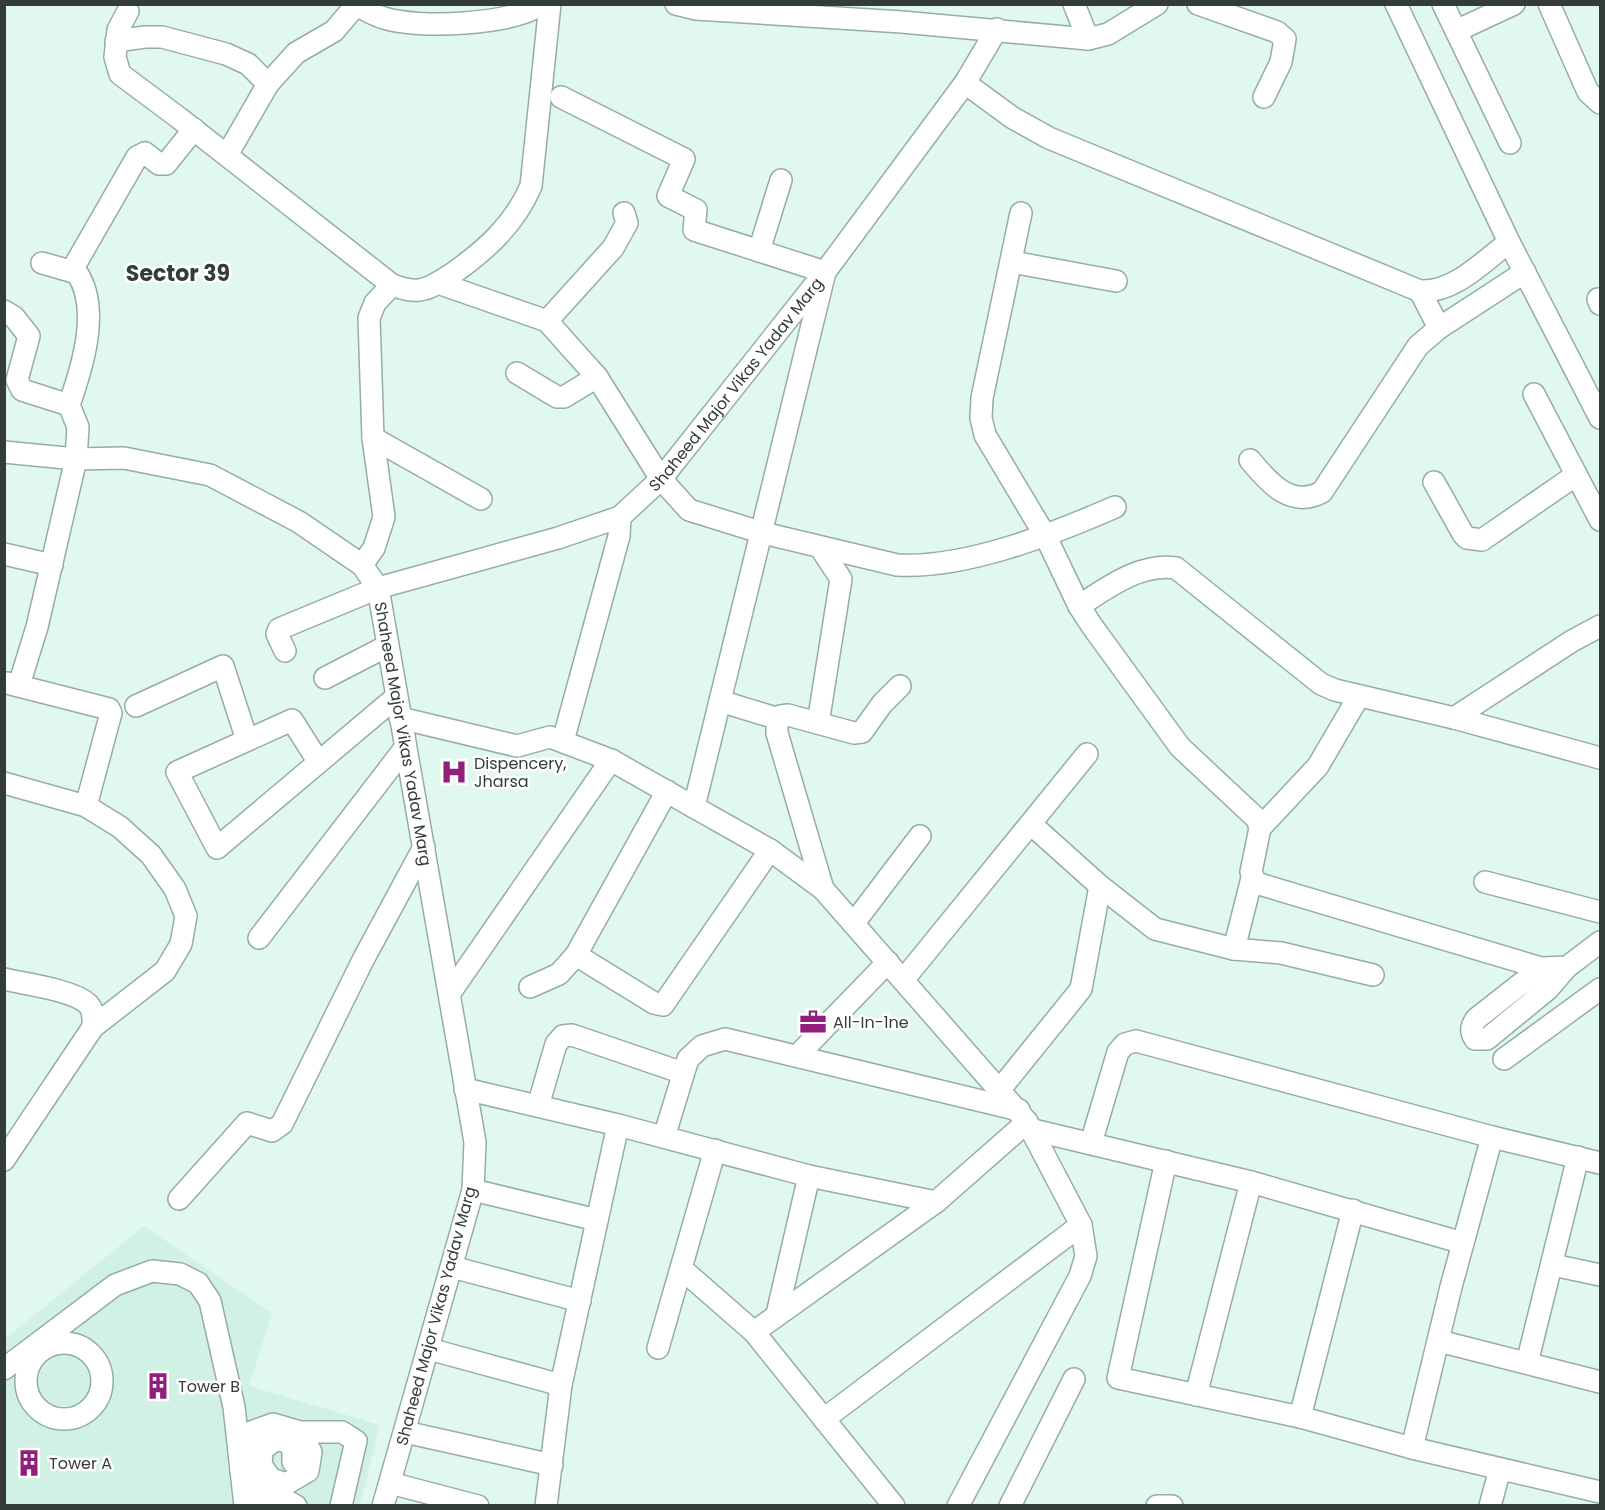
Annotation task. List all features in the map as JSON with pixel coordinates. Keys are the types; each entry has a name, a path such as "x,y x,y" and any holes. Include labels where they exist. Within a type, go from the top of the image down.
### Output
{"street":[{"path":"227,155 268,84 296,53 334,31 355,5 383,18 445,23 502,19 525,13 542,4"},
{"path":"128,11 118,30 116,41 116,67 120,74 194,129 392,285 420,290 438,283 479,255 521,209 531,186 550,4"},
{"path":"676,4 696,9 800,9 1088,39 1108,34 1157,4"},
{"path":"1074,4 1088,39"},
{"path":"1198,4 1277,32 1285,39 1281,62 1264,97"},
{"path":"1396,4 1509,242 1600,418"},
{"path":"1443,4 1510,142"},
{"path":"1456,31 1514,4"},
{"path":"1549,4 1588,92 1600,103"},
{"name":"Shaheed Major Vikas Yadav Marg","path":"383,1506 473,1190 475,1142 378,588 558,538 620,517 661,478 825,272 965,83 997,29"},
{"path":"116,41 145,36 162,37 226,54 248,64 268,84"},
{"path":"965,83 1036,132 1153,183 1420,291 1436,290 1456,281 1509,242"},
{"path":"561,97 684,159 668,196 696,210 694,230 825,272 763,533 694,807"},
{"path":"72,270 137,157 145,153 159,164 166,164 194,129"},
{"path":"759,251 781,180"},
{"path":"547,321 613,248 627,223 624,213"},
{"path":"1021,213 982,398 981,418 985,435 1046,537 1079,606 1180,747 1253,813 1260,828"},
{"path":"1012,262 1116,281"},
{"path":"42,263 72,270 80,278 90,325 69,405 78,427 76,459 38,627 12,684 109,710 111,714 86,806"},
{"path":"1250,460 1268,482 1281,491 1303,497 1322,492 1418,346 1439,328 1525,272"},
{"path":"438,283 547,321 597,377 661,478 689,510 763,533 897,566 915,567 1046,537 1115,507"},
{"path":"362,565 374,549 384,517 373,438 369,318 375,303 392,285"},
{"path":"1420,291 1439,328"},
{"path":"4,311 14,317 29,336 16,380 18,386 22,390 69,405"},
{"path":"517,373 557,397 564,397 597,377"},
{"path":"1534,394 1600,520"},
{"path":"373,438 481,499"},
{"path":"4,452 76,459 124,458 210,475 299,522 362,565 378,588 279,629 277,634 285,651"},
{"path":"1434,482 1463,534 1467,538 1482,540 1576,475"},
{"path":"562,741 619,536 620,517"},
{"path":"818,723 841,579 820,547"},
{"path":"4,554 52,565"},
{"path":"1079,606 1123,578 1162,566 1176,568 1321,684 1359,696 1454,718 1600,758"},
{"path":"1454,718 1572,641 1600,626"},
{"path":"325,678 387,646"},
{"path":"136,706 223,666 247,740"},
{"path":"720,701 779,719 788,716 854,733 862,732 882,704 900,686"},
{"path":"1234,949 1252,878 1251,872 1260,828 1318,766 1359,696"},
{"path":"318,761 292,720 177,772 217,848 318,761 398,707 517,746 542,738 562,741 611,760 667,791 770,850 823,890 1001,1088 1026,1121 1081,1225 1086,1256 1080,1276 958,1506"},
{"path":"779,719 777,733 823,890"},
{"path":"259,938 405,747"},
{"path":"904,980 1032,825 1087,754"},
{"path":"450,993 611,760"},
{"path":"4,783 86,806 120,827 151,855 175,889 186,916 181,944 165,971 116,1006 93,1027 4,1160"},
{"path":"530,987 559,974 576,955 667,791"},
{"path":"1032,825 1100,886 1155,929 1234,949 1281,953 1373,975"},
{"path":"854,923 920,836"},
{"path":"179,1200 247,1123 272,1131 282,1124 363,960 424,847"},
{"path":"576,955 654,1003 663,1005 770,850"},
{"path":"1252,878 1256,883 1541,968 1566,967"},
{"path":"1485,882 1600,912"},
{"path":"1001,1088 1081,989 1100,886"},
{"path":"1541,968 1476,1019 1471,1026 1471,1033 1475,1039 1487,1039 1548,989 1566,967 1600,942"},
{"path":"797,1056 888,962"},
{"path":"4,979 76,998 88,1004 93,1012 93,1027"},
{"path":"1504,1059 1600,989"},
{"path":"538,1106 556,1044 563,1036 572,1035 683,1073"},
{"path":"664,1137 688,1059 702,1046 725,1039 797,1056 1026,1121 1091,1143 1251,1182 1463,1243"},
{"path":"1091,1143 1118,1052 1125,1044 1136,1041 1492,1137 1600,1163"},
{"path":"465,1089 618,1125 809,1176 936,1202"},
{"path":"754,1332 936,1202 1026,1121"},
{"path":"546,1506 561,1385 618,1125"},
{"path":"1412,1448 1492,1137"},
{"path":"658,1348 715,1150"},
{"path":"1527,1363 1578,1158"},
{"path":"1166,1161 1118,1378 1300,1417 1412,1448 1500,1469 1587,1495"},
{"path":"777,1314 809,1176"},
{"path":"1196,1395 1251,1182"},
{"path":"473,1190 597,1220"},
{"path":"1300,1417 1353,1210"},
{"path":"824,1419 1081,1225"},
{"path":"1552,1265 1600,1275"},
{"path":"452,1267 580,1301"},
{"path":"682,1269 754,1332 894,1506"},
{"path":"58,1337 85,1350 100,1370 102,1383 99,1395 92,1406 82,1414 57,1419 46,1415 35,1406 28,1396 26,1383 18,1364 58,1337 115,1285 152,1271 180,1274 198,1283 210,1301 234,1407 245,1506"},
{"path":"1439,1341 1600,1382"},
{"path":"429,1349 561,1385"},
{"path":"1010,1506 1074,1379"},
{"path":"241,1472 251,1432 273,1424 300,1432 342,1432 356,1441 341,1506"},
{"path":"293,1462 293,1450 287,1442 275,1440 262,1450 261,1465 271,1479 286,1484 308,1471 311,1452 300,1432"},
{"path":"405,1432 552,1465"},
{"path":"1490,1506 1500,1469"},
{"path":"241,1472 257,1494 285,1500 296,1506"},
{"path":"390,1483 478,1506"},
{"path":"1157,1506 1172,1506"}],"shaded area":[{"path":"144,1226 272,1313 249,1386 380,1425 360,1505 5,1506 5,1339"}],"place":[{"name":"Dispencery, Jharsa","path":"454,772"},
{"name":"All-In-1ne","path":"813,1022"},
{"name":"Tower B","path":"158,1386"},
{"name":"Tower A","path":"29,1463"}],"district":[{"name":"Sector 39","path":"178,273"}]}
